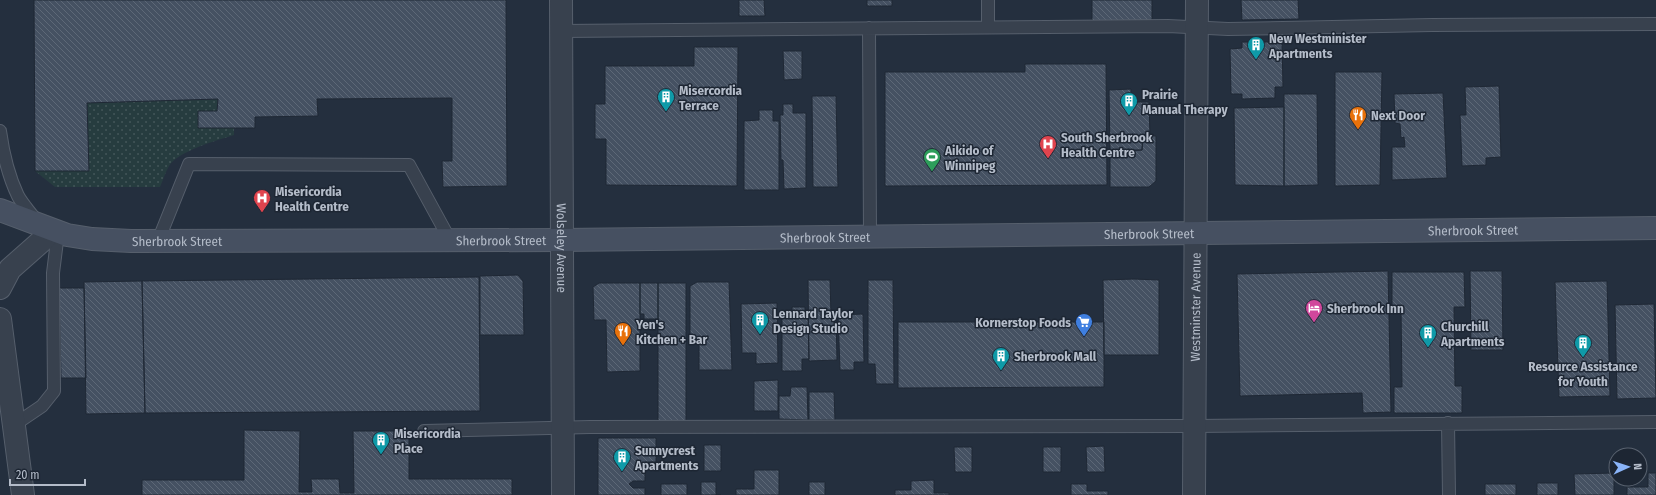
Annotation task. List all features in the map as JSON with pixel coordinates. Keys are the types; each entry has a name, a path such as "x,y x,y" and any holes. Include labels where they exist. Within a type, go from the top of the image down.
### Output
{"main road":[{"name":"Sherbrook Street","path":"0,210 50,230 92,240 158,241 562,240 1656,228"}],"street":[{"name":"Wolseley Avenue","path":"561,0 563,495"},
{"name":"Westminster Avenue","path":"1194,495 1197,0"},
{"path":"0,288 10,270 50,230"},
{"path":"0,320 23,495"}],"lane":[{"path":"988,0 988,27"},
{"path":"561,31 1174,26 1228,30 1432,25 1656,24"},
{"path":"869,28 870,237"},
{"path":"0,131 5,159 19,197 50,230 53,273 54,391 42,406 14,426"},
{"path":"158,241 189,164 409,165 450,240"},
{"path":"424,430 563,429 590,427 1195,426 1656,422"},
{"path":"1448,423 1448,495"}],"green space":[{"path":"218,99 217,111 198,111 198,128 234,128 234,135 199,147 181,156 169,166 160,187 55,187 35,171 89,171 87,103"}],"building":[{"path":"34,0 506,0 507,186 443,187 442,161 452,161 452,98 317,99 318,116 255,117 255,128 198,128 198,111 217,111 218,99 87,103 89,171 35,171"},
{"path":"739,0 764,0 765,16 739,16"},
{"path":"867,0 892,0 892,6 867,6"},
{"path":"1092,0 1152,0 1152,23 1092,23"},
{"path":"1241,0 1298,0 1299,19 1242,20"},
{"name":"New Westminister Apartments","path":"1242,42 1282,42 1283,87 1275,87 1275,98 1242,99 1242,94 1231,94 1230,49 1242,48"},
{"name":"Misercordia Terrace","path":"694,47 738,47 737,186 606,185 606,139 595,139 595,104 605,104 605,66 694,66"},
{"path":"783,51 802,51 802,79 784,80"},
{"path":"1025,64 1106,64 1107,185 885,186 885,72 1025,72"},
{"name":"Next Door","path":"1335,72 1382,72 1380,185 1335,186"},
{"path":"1499,86 1501,157 1486,158 1486,165 1462,166 1460,115 1466,115 1465,87"},
{"name":"Prairie Manual Therapy","path":"1131,89 1131,102 1149,102 1150,135 1143,135 1142,150 1110,151 1109,90"},
{"path":"1443,93 1447,178 1392,180 1392,147 1405,147 1404,137 1401,138 1400,124 1395,123 1394,94"},
{"path":"1284,94 1317,94 1318,185 1284,186"},
{"path":"812,96 836,96 838,187 813,187"},
{"path":"783,104 793,104 793,113 806,113 806,188 784,189 783,160 781,160 780,115 783,115"},
{"path":"1284,107 1284,186 1235,185 1234,108"},
{"path":"759,110 773,110 773,121 779,121 779,190 744,190 744,121 759,120"},
{"path":"1143,135 1156,136 1156,181 1149,187 1110,187 1110,151 1142,150"},
{"name":"Sherbrook Inn","path":"1388,271 1391,412 1363,413 1362,393 1240,396 1237,274"},
{"path":"1470,271 1502,271 1503,350 1471,350"},
{"name":"Churchill Apartments","path":"1392,272 1464,272 1465,307 1454,307 1455,386 1462,386 1462,413 1394,413 1394,387 1402,387 1401,309 1392,309"},
{"path":"518,275 523,281 524,335 480,335 480,276"},
{"path":"479,277 480,411 145,413 142,281"},
{"path":"808,280 830,280 831,315 836,315 837,360 809,361"},
{"path":"868,280 893,280 894,384 876,384 875,364 868,364"},
{"path":"1103,280 1159,280 1159,355 1104,355"},
{"path":"142,281 145,413 86,414 84,282"},
{"name":"Resource Assistance for Youth","path":"1607,281 1610,396 1559,397 1555,282"},
{"path":"697,282 729,282 732,370 699,370 699,343 690,343 690,286"},
{"name":"Yen's Kitchen + Bar","path":"599,283 640,283 640,371 607,372 606,320 594,320 593,287"},
{"path":"640,283 658,283 658,319 644,319 644,314 640,314"},
{"path":"658,283 686,283 686,423 658,422"},
{"path":"59,288 84,288 86,378 61,378"},
{"name":"Lennard Taylor Design Studio","path":"777,303 778,363 756,364 756,353 742,353 741,304"},
{"path":"1654,304 1656,398 1617,399 1615,305"},
{"path":"792,307 805,307 805,316 808,316 809,359 802,359 802,371 782,371 782,316 792,316"},
{"path":"863,314 864,362 854,362 854,370 840,370 838,315"},
{"name":"Sherbrook Mall","path":"898,322 1104,322 1104,387 898,388"},
{"path":"778,380 778,411 754,411 754,381"},
{"path":"791,387 807,387 808,420 779,419 779,396 790,396"},
{"path":"809,392 834,392 835,420 809,420"},
{"name":"Misericordia Place","path":"244,430 300,431 299,492 312,492 311,479 339,479 340,493 354,493 353,431 409,431 409,479 512,479 512,495 142,495 142,480 244,480"},
{"name":"Sunnycrest Apartments","path":"598,438 656,438 656,462 645,462 645,481 633,481 629,484 633,488 645,488 645,495 598,495"},
{"path":"704,445 721,445 721,471 704,471"},
{"path":"1104,446 1105,472 1087,472 1086,447"},
{"path":"954,447 972,447 972,472 955,472"},
{"path":"1043,447 1061,447 1061,472 1043,472"},
{"path":"754,470 779,470 779,495 736,495 736,489 754,489"},
{"path":"1608,473 1608,487 1614,487 1614,495 1575,495 1574,474"},
{"path":"1648,473 1656,473 1656,495 1627,495 1627,487 1648,487"},
{"path":"934,480 934,493 949,493 949,495 895,495 895,490 911,490 911,481"},
{"path":"701,482 716,482 716,495 701,495"},
{"path":"809,482 825,482 825,495 809,495"},
{"path":"1537,483 1558,483 1558,495 1537,495"},
{"path":"661,484 687,484 687,495 661,495"},
{"path":"1071,484 1087,484 1087,491 1108,491 1108,495 1071,495"},
{"path":"1485,484 1516,484 1516,495 1485,495"}],"place":[{"name":"New Westminister Apartments","path":"1256,60"},
{"name":"Misercordia Terrace","path":"666,112"},
{"name":"Prairie Manual Therapy","path":"1129,116"},
{"name":"Next Door","path":"1358,130"},
{"name":"South Sherbrook Health Centre","path":"1048,159"},
{"name":"Aikido of Winnipeg","path":"932,172"},
{"name":"Misericordia Health Centre","path":"262,213"},
{"name":"Sherbrook Inn","path":"1314,323"},
{"name":"Lennard Taylor Design Studio","path":"760,335"},
{"name":"Kornerstop Foods","path":"1084,337"},
{"name":"Yen's Kitchen + Bar","path":"623,346"},
{"name":"Churchill Apartments","path":"1428,348"},
{"name":"Resource Assistance for Youth","path":"1583,358"},
{"name":"Sherbrook Mall","path":"1001,371"},
{"name":"Misericordia Place","path":"381,455"},
{"name":"Sunnycrest Apartments","path":"622,472"}]}
